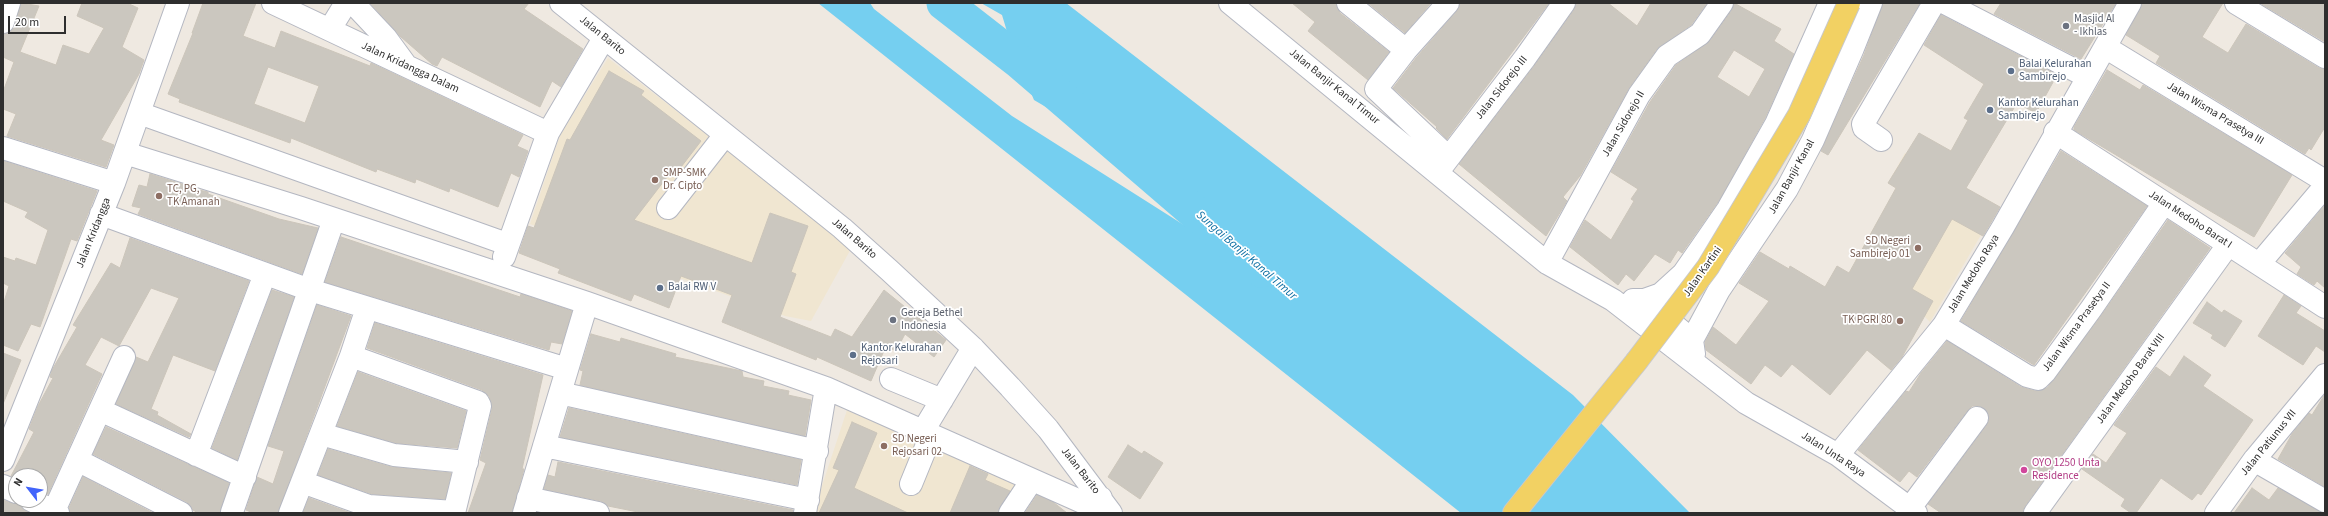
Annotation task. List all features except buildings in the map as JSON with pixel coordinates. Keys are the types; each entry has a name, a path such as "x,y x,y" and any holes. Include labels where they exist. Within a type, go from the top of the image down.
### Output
{"main road":[{"name":"Jalan Kartini","path":"1514,513 1636,362 1708,267 1799,115 1849,3"}],"street":[{"path":"3,22 9,3"},
{"name":"Jalan Kridangga","path":"3,460 114,183 178,3"},
{"name":"Jalan Kridangga Dalam","path":"273,3 548,133"},
{"path":"330,30 346,3"},
{"path":"353,3 386,38 405,65"},
{"name":"Jalan Barito","path":"561,3 842,228 973,348 1048,429 1096,507"},
{"name":"Jalan Banjir Kanal Timur","path":"1230,3 1443,164"},
{"path":"1348,3 1406,50"},
{"path":"1448,3 1406,50 1378,85 1376,90 1443,164 1547,263 1613,300 1695,365"},
{"name":"Jalan Sidorejo III","path":"1443,164 1525,58 1564,3"},
{"name":"Jalan Sidorejo II","path":"1547,263 1639,95 1667,56 1700,34 1722,3"},
{"path":"1613,300 1644,300 1661,294 1683,274 1728,209 1776,124 1830,3"},
{"name":"Jalan Banjir Kanal","path":"1692,340 1719,290 1787,190 1813,140 1871,3"},
{"path":"1881,140 1864,128 1863,124 1934,3"},
{"path":"1945,3 2088,76"},
{"name":"Jalan Medoho Raya","path":"1838,455 1944,325 2003,227 2055,132 2130,3"},
{"path":"2236,3 2325,57"},
{"path":"500,274 507,244 548,133 604,38"},
{"name":"Jalan Wisma Prasetya III","path":"2105,47 2325,181"},
{"path":"139,113 507,244"},
{"name":"Jalan Medoho Barat I","path":"2055,132 2325,307"},
{"path":"668,208 725,135"},
{"path":"3,148 114,183"},
{"path":"125,153 334,219 587,302 826,388 1096,507"},
{"path":"2259,264 2325,186"},
{"name":"Jalan Wisma Prasetya II","path":"1944,325 2027,376 2038,379 2045,372 2091,309 2164,203"},
{"path":"101,214 310,290 567,369"},
{"path":"233,513 334,219"},
{"name":"Jalan Medoho Barat VIII","path":"2035,513 2228,245"},
{"path":"196,455 265,274"},
{"path":"1644,300 1692,340 1695,365"},
{"path":"587,302 526,505 598,513"},
{"path":"290,513 351,356 367,308"},
{"path":"911,484 927,433 942,400 973,348"},
{"path":"302,482 369,506 454,513 480,412 478,402 351,356"},
{"path":"55,512 124,357"},
{"name":"Jalan Unta Raya","path":"1695,365 1746,403 1838,455 1913,510"},
{"name":"Jalan Patiunus VII","path":"2216,513 2254,460 2325,375"},
{"path":"891,379 942,400"},
{"path":"544,446 807,506 826,388"},
{"path":"560,393 817,451"},
{"path":"100,410 245,477"},
{"path":"1913,510 1977,418"},
{"path":"321,434 394,455 467,462"},
{"path":"77,460 181,513"},
{"path":"2254,460 2325,501"},
{"path":"1010,513 1032,480"}],"shaded area":[{"name":"SMP-SMK Dr. Cipto","path":"608,58 852,247 811,321 785,316 530,224 560,135"},
{"name":"SD Negeri Sambirejo 01","path":"1905,153 1998,206 1930,322 1886,278 1855,261 1896,188 1888,183"},
{"name":"SD Negeri Rejosari 02","path":"847,410 1020,482 1005,513 819,513 814,510"}],"water":[{"path":"818,3 870,3 874,9 1012,116 1228,253 1222,227 1178,206 1152,184 1135,150 1120,139 1063,117 1034,100 1012,48 1002,15 981,3 1066,3 1573,395 1690,513 1461,513"}],"waterway":[{"name":"Sungai Banjir Kanal Timur","path":"944,3 1020,62 1262,270"}],"place":[{"name":"Masjid Al - Ikhlas","path":"2066,26"},
{"name":"Balai Kelurahan Sambirejo","path":"2011,71"},
{"name":"Kantor Kelurahan Sambirejo","path":"1990,110"},
{"name":"SMP-SMK Dr. Cipto","path":"655,180"},
{"name":"TC, PG, TK Amanah","path":"159,196"},
{"name":"SD Negeri Sambirejo 01","path":"1918,248"},
{"name":"Balai RW V","path":"660,288"},
{"name":"Gereja Bethel Indonesia","path":"893,320"},
{"name":"TK PGRI 80","path":"1900,321"},
{"name":"Kantor Kelurahan Rejosari","path":"853,355"},
{"name":"SD Negeri Rejosari 02","path":"884,446"},
{"name":"OYO 1250 Unta Residence","path":"2024,470"}]}
